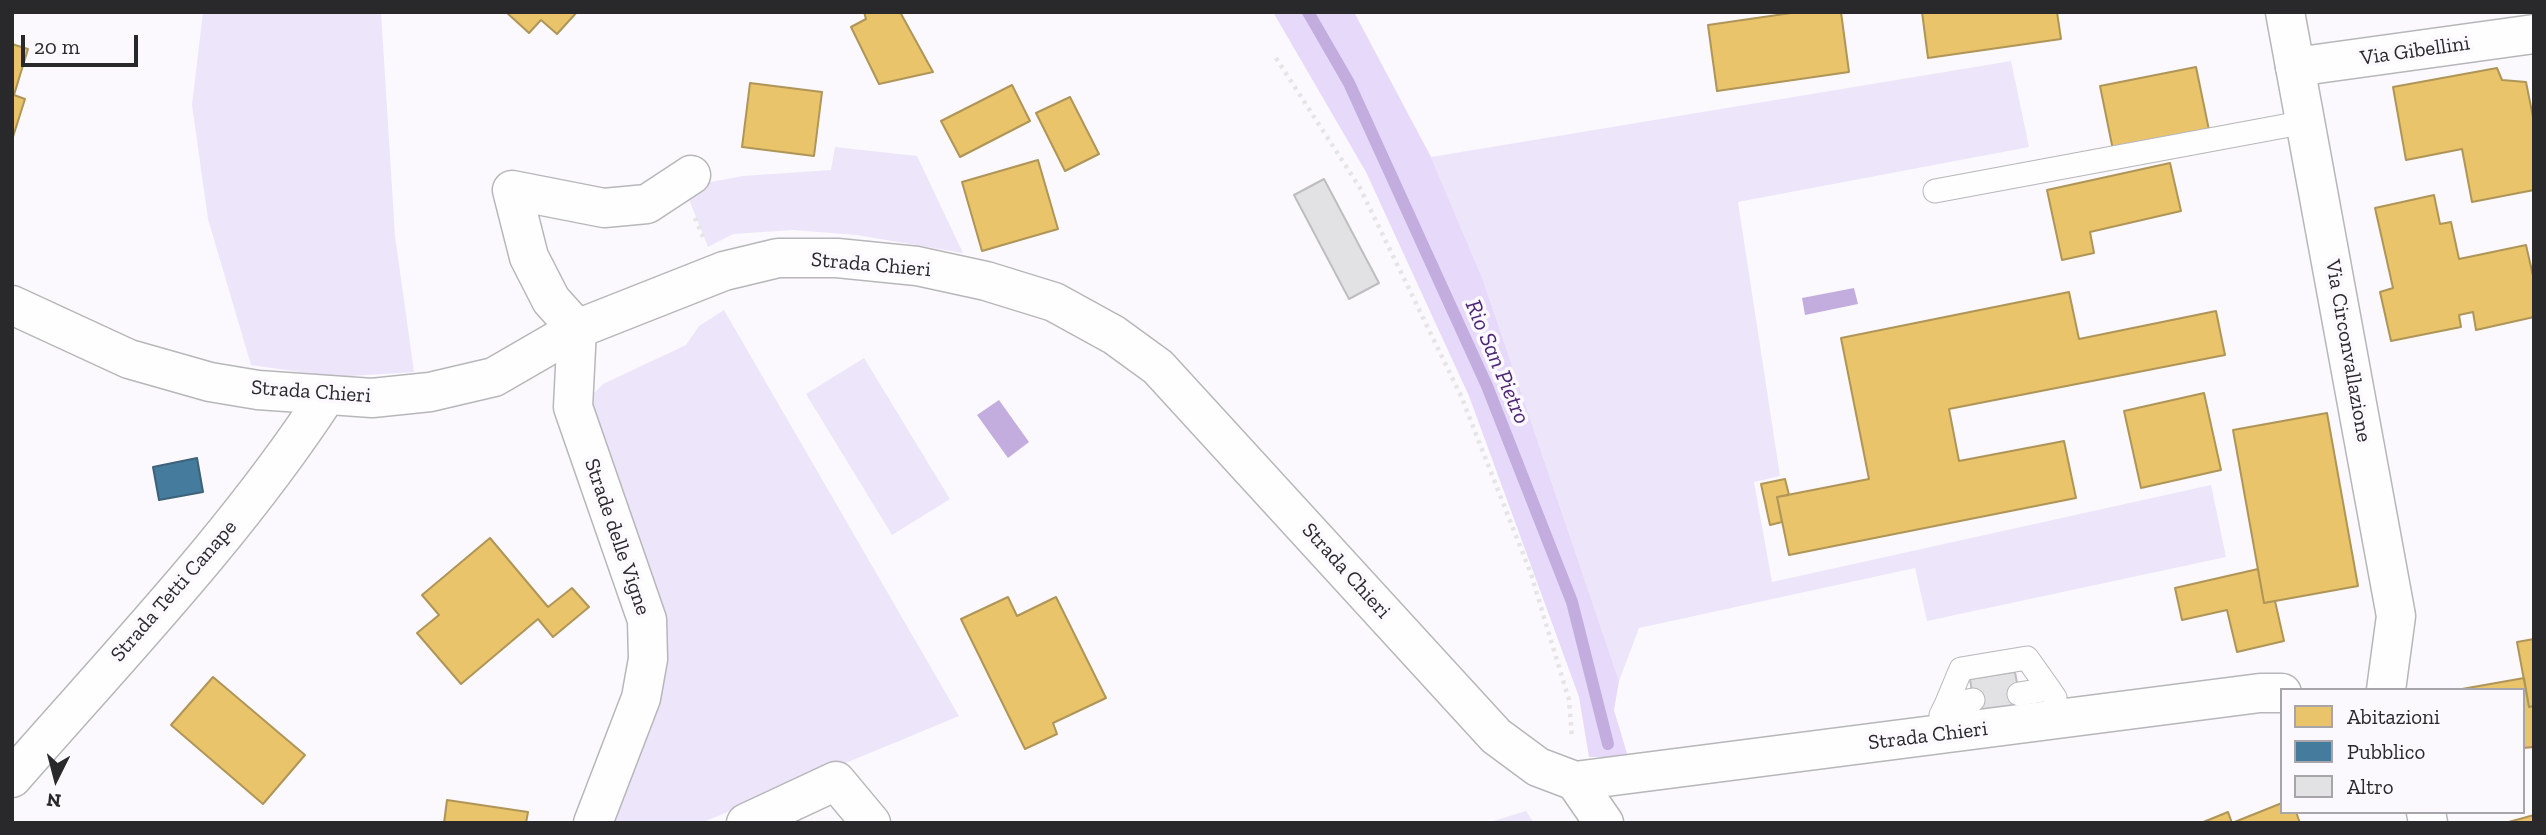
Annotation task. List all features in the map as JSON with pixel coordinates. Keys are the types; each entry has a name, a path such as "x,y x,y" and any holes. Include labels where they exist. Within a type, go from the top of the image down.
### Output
{"main road":[{"name":"Via Circonvallazione","path":"2285,12 2396,616 2386,688"},
{"name":"Via Gibellini","path":"2295,66 2534,34"},
{"path":"577,329 551,300 529,257 512,190 604,208 647,204 691,175"},
{"name":"Strada Chieri","path":"12,305 129,359 210,382 326,397 372,398 430,392 494,377 577,329 724,271 778,258 838,258 917,266 986,281 1054,302 1114,335 1158,367 1496,736 1538,767 1575,781 1938,720 2059,704 2280,693"},
{"name":"Strade delle Vigne","path":"577,329 573,407 647,620 648,659 641,698 593,823"},
{"name":"Strada Tetti Canape","path":"12,778 245,510 326,397"},
{"path":"746,823 836,781 872,823"},
{"path":"1575,781 1604,823"}],"lane":[{"path":"1935,191 2306,122"},
{"path":"1938,720 1961,669 2027,658 2059,704"},
{"path":"2019,694 2059,704"},
{"path":"1938,720 1973,701"}],"path":[{"path":"1276,58 1360,188 1461,396 1531,574 1569,700 1575,781"}],"shaded area":[{"path":"203,12 381,12 395,236 414,372 335,377 251,365 208,219 192,105"},
{"path":"1273,12 1354,12 1431,157 1483,280 1619,681 1614,710 1628,757 1589,757 1579,697 1469,396 1366,172"},
{"path":"2011,61 2029,147 1738,202 1780,476 1754,482 1772,582 2211,485 2226,557 1927,621 1915,568 1639,628 1619,681 1483,280 1431,157"},
{"path":"835,147 917,156 963,253 857,235 793,230 733,234 708,247 684,187 743,176 831,170"},
{"path":"1854,288 1858,304 1805,315 1802,298"},
{"path":"724,310 959,716 701,823 612,823 656,690 588,399 603,384 686,345 699,326"},
{"path":"864,358 950,499 892,535 806,394"},
{"path":"999,400 1029,442 1008,458 977,415"},
{"path":"1526,811 1534,823 1487,823"}],"building: Abitazioni":[{"path":"506,12 577,12 557,34 541,20 529,33"},
{"path":"864,12 900,12 933,72 879,84 851,27 866,19"},
{"path":"1798,12 1841,12 1849,72 1717,91 1708,25"},
{"path":"1922,12 2057,12 2061,39 1928,58"},
{"path":"12,44 28,49 14,95 25,99 12,140"},
{"path":"2196,67 2209,130 2113,150 2100,86"},
{"path":"2497,68 2502,80 2526,82 2534,122 2534,190 2472,202 2462,149 2406,160 2393,87"},
{"path":"750,83 822,92 814,156 742,147"},
{"path":"1012,85 1030,121 960,157 941,121"},
{"path":"1070,97 1099,154 1065,171 1036,113"},
{"path":"1038,160 1058,229 982,251 962,182"},
{"path":"2170,163 2181,211 2090,232 2094,253 2062,260 2047,190"},
{"path":"2434,195 2440,224 2451,222 2459,259 2526,245 2534,280 2534,317 2476,330 2473,312 2459,315 2461,327 2391,341 2380,292 2393,288 2375,208"},
{"path":"2069,292 2079,339 2216,311 2225,355 1949,409 1959,461 2064,441 2076,498 1789,555 1777,497 1869,479 1841,338"},
{"path":"2204,393 2221,470 2141,488 2124,411"},
{"path":"2327,413 2358,586 2264,603 2233,430"},
{"path":"1785,479 1789,495 1777,497 1782,522 1770,525 1761,484"},
{"path":"490,538 548,607 572,588 589,607 553,637 538,619 461,684 417,633 439,615 422,595"},
{"path":"2258,569 2264,603 2275,601 2284,641 2237,652 2227,610 2182,620 2175,588"},
{"path":"1008,597 1017,616 1056,597 1106,698 1053,723 1057,734 1025,749 961,619"},
{"path":"2534,639 2534,706 2529,707 2517,642"},
{"path":"213,677 305,755 263,804 171,725"},
{"path":"2524,678 2529,707 2534,706 2534,747 2525,748 2525,688 2468,688"},
{"path":"447,800 528,812 526,823 444,823"},
{"path":"2280,804 2280,814 2297,814 2300,823 2232,823"},
{"path":"2228,812 2232,823 2201,823"},
{"path":"2534,815 2534,823 2505,823"}],"building: Pubblico":[{"path":"197,458 203,492 159,500 153,467"}],"building: Altro":[{"path":"1324,179 1379,283 1349,299 1294,195"},
{"path":"2015,672 2022,710 1976,718 1970,679"}],"waterway":[{"name":"Rio San Pietro","path":"1308,12 1349,83 1487,386 1572,602 1608,744"}]}
